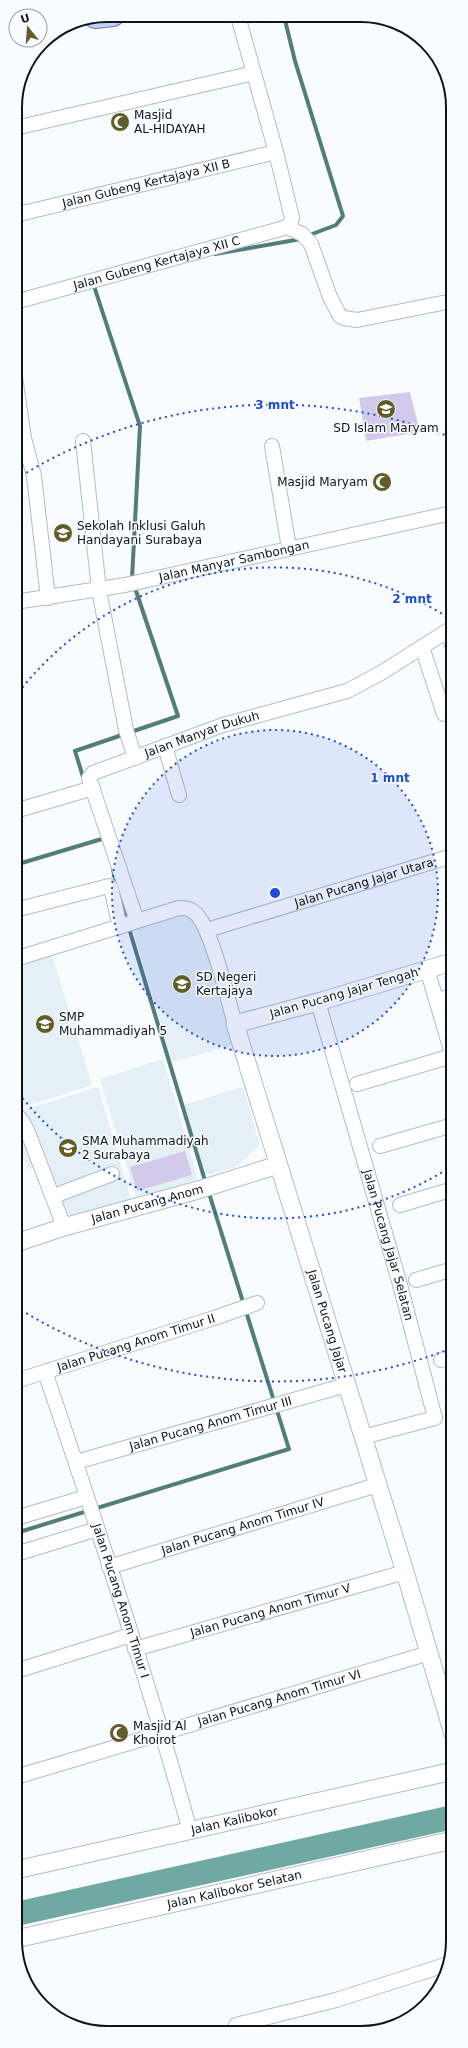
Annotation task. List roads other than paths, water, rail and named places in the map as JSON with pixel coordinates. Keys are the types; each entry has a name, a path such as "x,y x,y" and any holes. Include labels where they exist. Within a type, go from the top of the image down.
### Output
{"street":[{"path":"240,22 276,152 289,222 311,244 330,297 340,316 357,320 446,302"},
{"path":"22,126 254,73"},
{"name":"Jalan Gubeng Kertajaya XII B","path":"22,213 276,152"},
{"name":"Jalan Gubeng Kertajaya XII C","path":"22,300 174,260 289,222"},
{"path":"22,422 26,448 34,476 48,598"},
{"path":"83,441 98,590 126,730 134,754"},
{"path":"272,446 290,548"},
{"name":"Jalan Manyar Sambongan","path":"22,601 125,585 446,514"},
{"name":"Jalan Manyar Dukuh","path":"130,924 88,790 89,778 92,773 134,754 165,746 223,725 347,691 381,673 446,632"},
{"path":"422,647 444,714"},
{"path":"165,746 179,795"},
{"path":"22,809 88,790"},
{"name":"Jalan Pucang Jajar Utara","path":"207,930 446,858"},
{"path":"22,908 109,886 130,924 22,957"},
{"name":"Jalan Pucang Jajar","path":"130,924 179,908 187,908 194,912 207,930 278,1165 405,1572 446,1710"},
{"name":"Jalan Pucang Jajar Tengah","path":"235,1024 318,1002 446,964"},
{"path":"427,969 446,1034"},
{"path":"437,1000 446,998"},
{"name":"Jalan Pucang Jajar Selatan","path":"318,1002 399,1281 435,1418 363,1437"},
{"path":"357,1084 446,1058"},
{"path":"22,1121 54,1196 64,1226"},
{"path":"380,1146 446,1127"},
{"name":"Jalan Pucang Anom","path":"22,1241 64,1226 198,1190 278,1165"},
{"path":"54,1196 112,1174"},
{"path":"400,1205 446,1191"},
{"path":"416,1280 446,1272"},
{"name":"Jalan Pucang Anom Timur II","path":"22,1376 45,1372 257,1303"},
{"name":"Jalan Pucang Anom Timur I","path":"45,1372 76,1462 163,1734 190,1831"},
{"name":"Jalan Pucang Anom Timur III","path":"76,1462 346,1385"},
{"name":"Jalan Pucang Anom Timur IV","path":"109,1567 377,1484"},
{"path":"22,1516 88,1500"},
{"path":"22,1552 95,1523"},
{"name":"Jalan Pucang Anom Timur V","path":"135,1649 405,1572"},
{"path":"22,1669 131,1635"},
{"name":"Jalan Pucang Anom Timur VI","path":"22,1775 429,1653"},
{"name":"Jalan Kalibokor","path":"22,1869 446,1773"},
{"name":"Jalan Kalibokor Selatan","path":"22,1938 446,1842"},
{"path":"236,2025 336,2000 442,1966"}],"waterway":[{"path":"285,22 295,61 343,216 336,225 307,236"},
{"path":"215,254 301,239"},
{"path":"84,780 75,751 178,716 132,579 140,426 93,283"},
{"path":"22,863 105,838"},
{"path":"113,870 118,888"},
{"path":"122,905 206,1184"},
{"path":"22,1531 289,1449 208,1190"},
{"path":"22,1913 446,1819"}],"place":[{"name":"Masjid AL-HIDAYAH","path":"120,122"},
{"name":"SD Islam Maryam","path":"386,409"},
{"name":"Masjid Maryam","path":"382,482"},
{"name":"Sekolah Inklusi Galuh Handayani Surabaya","path":"63,533"},
{"name":"SD Negeri Kertajaya","path":"182,984"},
{"name":"SMP Muhammadiyah 5","path":"45,1024"},
{"name":"SMA Muhammadiyah 2 Surabaya","path":"68,1148"},
{"name":"Masjid Al Khoirot","path":"119,1733"}]}
